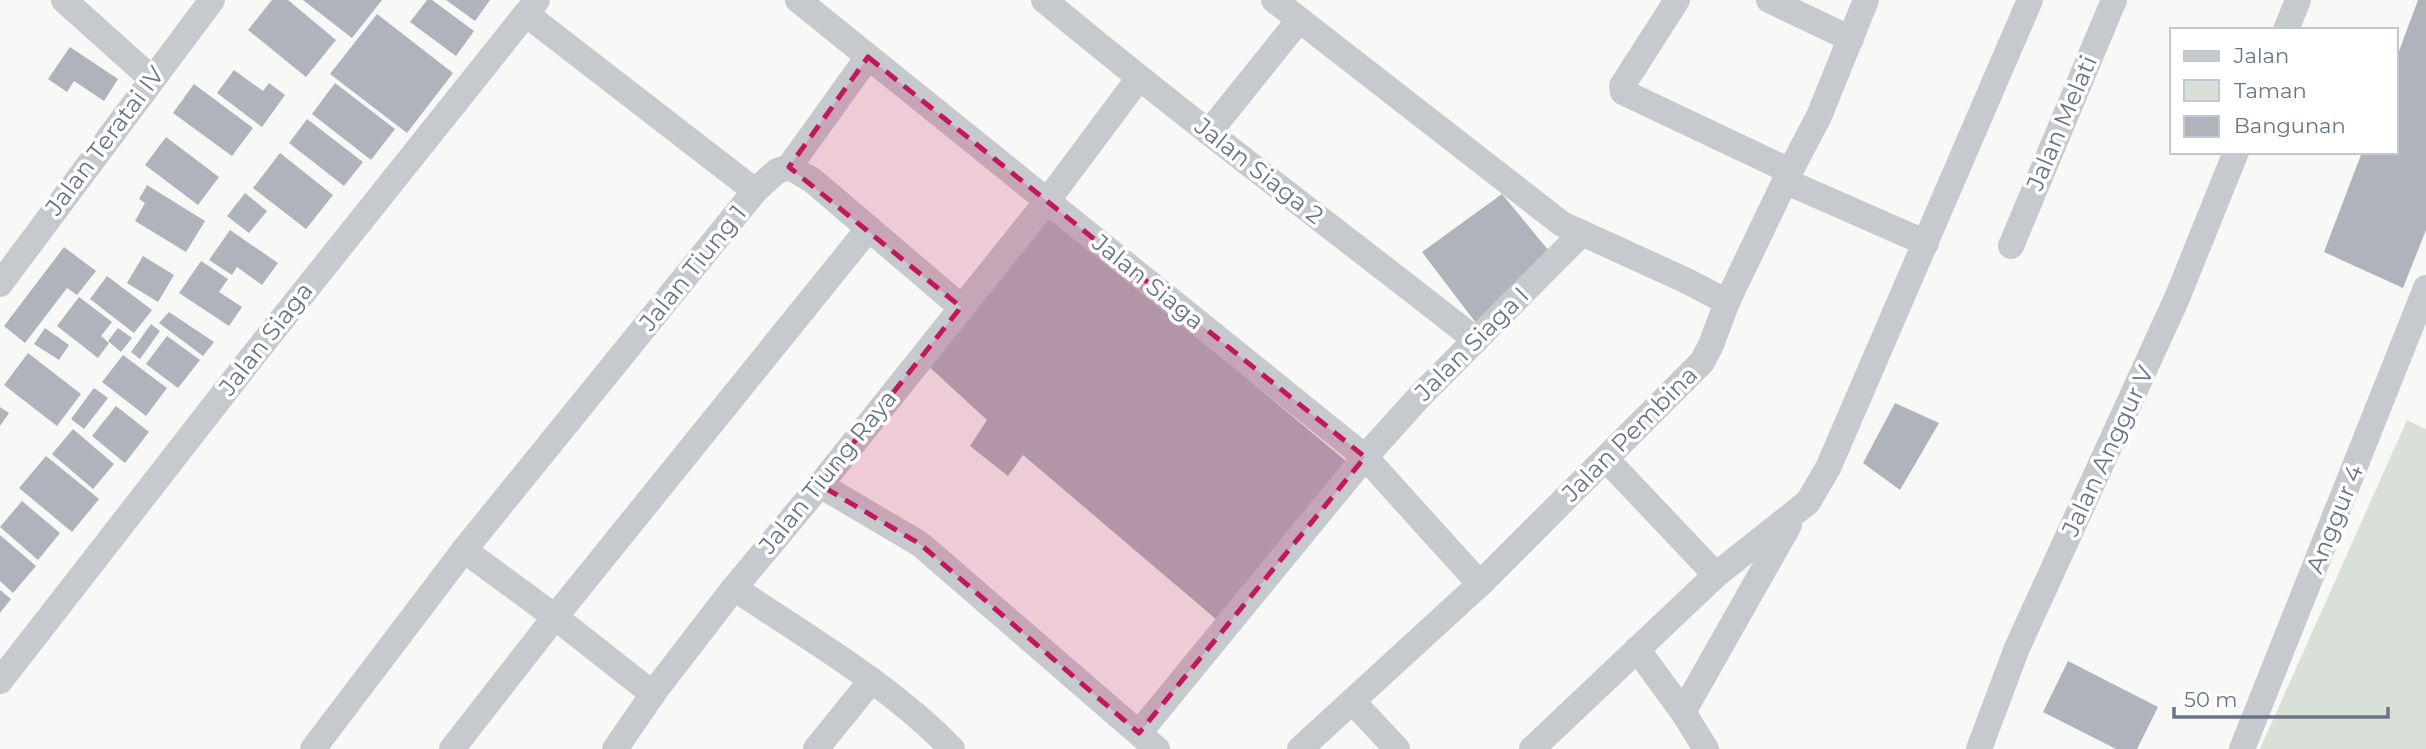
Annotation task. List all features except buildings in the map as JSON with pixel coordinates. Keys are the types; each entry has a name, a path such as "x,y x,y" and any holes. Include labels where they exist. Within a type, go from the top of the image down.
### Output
{"street":[{"path":"64,0 152,79"},
{"name":"Jalan Teratai IV","path":"0,284 212,0"},
{"name":"Jalan Siaga","path":"798,0 1365,457 1480,584"},
{"name":"Jalan Siaga 2","path":"1044,0 1139,78 1476,340"},
{"path":"1274,0 1562,224 1727,302"},
{"path":"1677,0 1622,86 1623,92 1926,243"},
{"path":"1769,0 1851,39"},
{"name":"Jalan Pembina","path":"1300,749 1480,584 1702,362 1727,302 1819,116 1866,0"},
{"path":"1536,747 1716,575 1797,511 1816,491 2030,0"},
{"name":"Jalan Melati","path":"2011,246 2114,0"},
{"path":"2287,28 2298,0"},
{"path":"531,7 755,191"},
{"name":"Jalan Siaga","path":"0,681 256,352 531,7"},
{"path":"1210,131 1299,20"},
{"path":"868,57 789,167 812,180 961,307"},
{"name":"Jalan Tiung Raya","path":"615,749 653,694 734,588 1048,200 1139,78"},
{"name":"Jalan Anggur V","path":"1979,749 2017,648 2161,334 2235,154"},
{"name":"Jalan Tiung 1","path":"313,749 464,550 755,191 777,171 789,167"},
{"path":"452,749 869,228"},
{"name":"Jalan Siaga I","path":"1148,741 1365,457 1420,396 1582,233"},
{"name":"Anggur 4","path":"2242,749 2426,288"},
{"path":"1606,459 1716,575"},
{"path":"820,485 920,544 1148,741"},
{"path":"1683,712 1797,511"},
{"path":"464,550 653,694"},
{"path":"734,588 871,681 915,715 951,749"},
{"path":"1637,649 1706,749"},
{"path":"816,749 871,681"},
{"path":"1353,702 1397,749"}],"highlighted area":[{"path":"868,57 1365,457 1139,733 920,544 820,485 961,307 789,167"}],"green space":[{"path":"2407,420 2426,429 2426,749 2260,749"}]}
